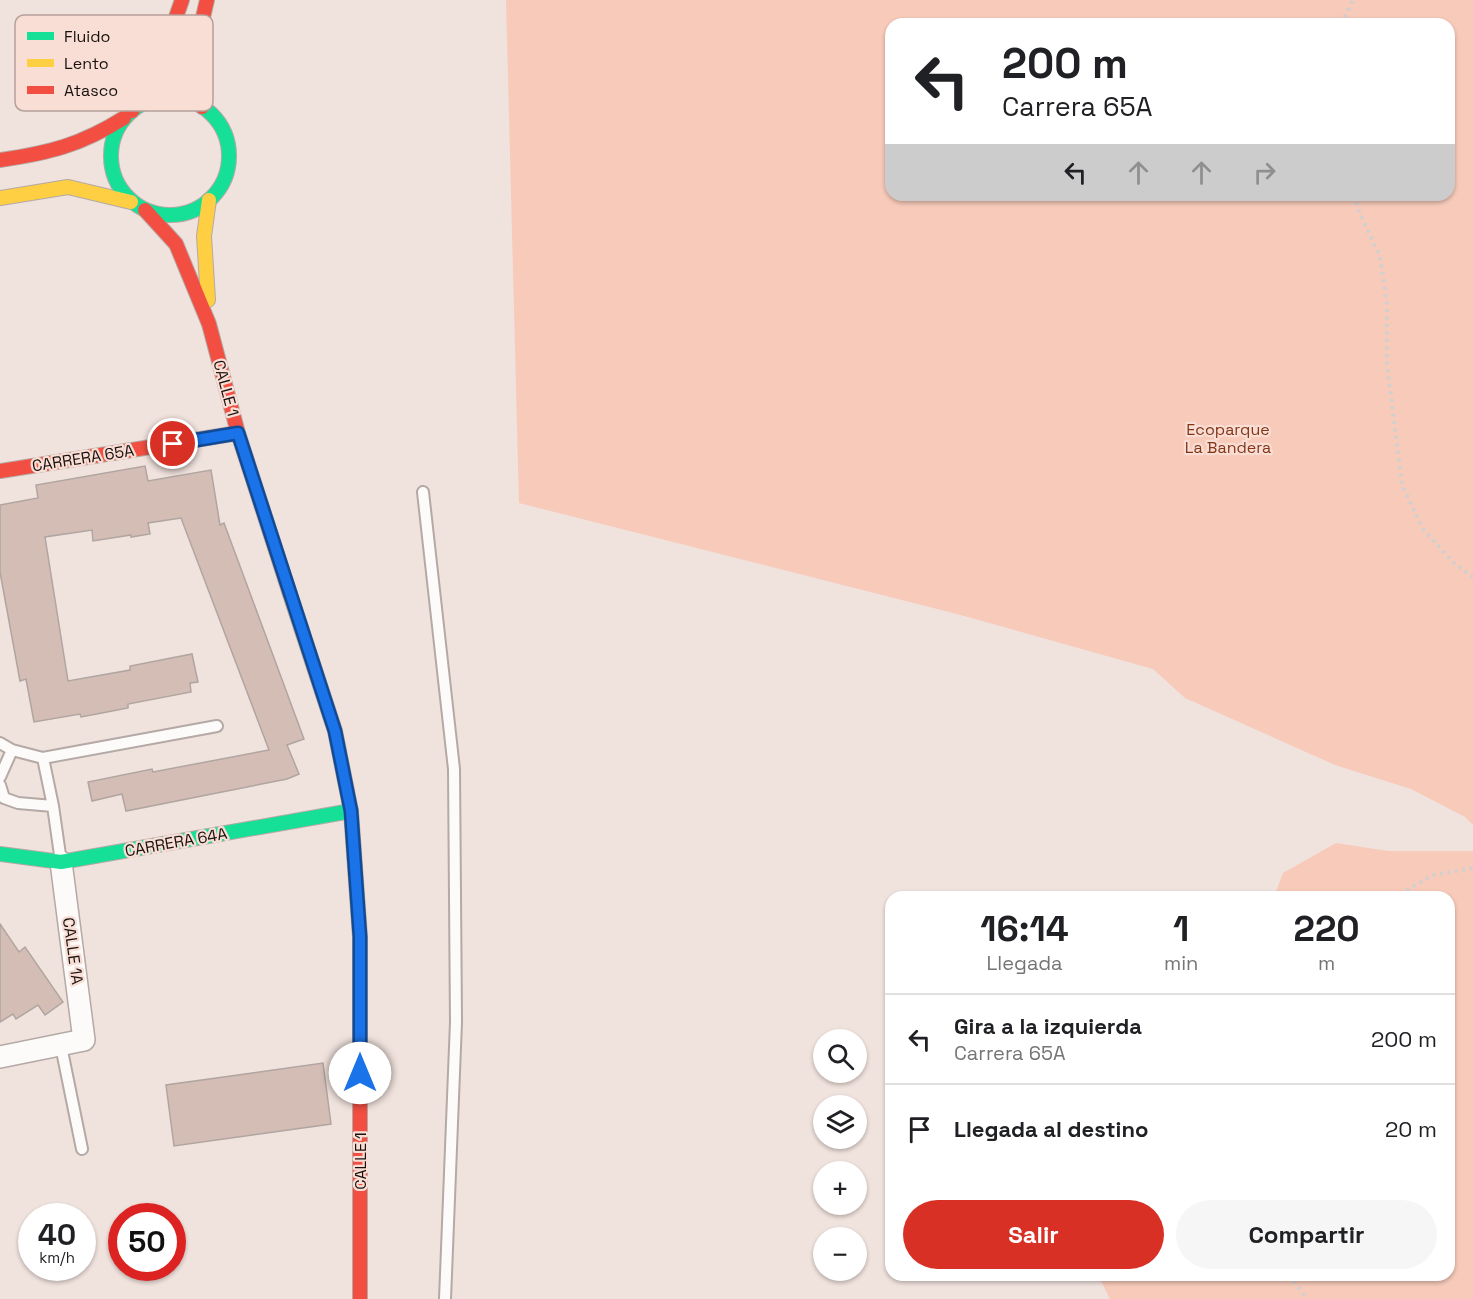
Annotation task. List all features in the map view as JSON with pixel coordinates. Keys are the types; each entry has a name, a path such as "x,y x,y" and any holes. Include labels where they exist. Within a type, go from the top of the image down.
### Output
{"main road":[{"path":"178,15 182,0"},
{"path":"204,15 207,0"},
{"path":"131,111 115,133 110,160 114,179 131,202"},
{"path":"0,160 70,147 102,133 133,111"},
{"path":"0,198 69,187 131,202 154,213 174,215 193,211 216,194 228,170 229,151 220,126 206,111"},
{"name":"CALLE 1","path":"209,200 204,236 209,324"},
{"name":"CALLE 1","path":"145,210 176,244 209,324 238,433 335,731 351,811 360,937 360,1299"},
{"name":"CARRERA 65A","path":"0,471 238,433"},
{"name":"CARRERA 64A","path":"0,854 61,862 351,811"}],"street":[{"name":"CALLE 1A","path":"60,1046 84,1040 61,862"},
{"path":"0,1057 60,1046"}],"lane":[{"path":"423,492 454,769 456,1022 445,1299"},
{"path":"0,742 12,750 43,758 217,726"},
{"path":"0,777 12,750"},
{"path":"43,758 61,862"},
{"path":"0,785 4,798 18,803 53,806"},
{"path":"60,1046 82,1149"}],"path":[{"path":"1344,18 1353,0"},
{"path":"1356,201 1380,256 1387,304 1387,365 1402,485 1423,530 1454,564 1473,577"},
{"path":"1404,891 1434,875 1473,868"},
{"path":"1294,1281 1307,1299"}],"green space":[{"name":"Ecoparque La Bandera","path":"506,0 1473,0 1473,825 1465,817 1411,789 1335,765 1185,698 1153,669 957,614 519,503"},
{"path":"1336,843 1388,851 1473,851 1473,1299 1110,1299 1101,1281 1455,1281 1455,891 1276,891 1283,873"}],"building":[{"path":"145,466 148,481 211,470 220,525 224,523 304,739 287,745 299,774 287,779 126,811 122,794 92,801 88,782 269,750 181,518 148,523 150,534 131,537 131,535 93,541 92,530 45,537 68,681 130,670 130,666 192,654 198,682 190,683 191,692 128,704 128,708 102,713 81,717 80,714 34,722 26,679 20,681 0,572 0,505 38,498 36,485"},
{"path":"0,924 19,952 25,947 63,1002 45,1015 38,1005 16,1019 13,1014 0,1022"},
{"path":"323,1063 331,1124 174,1146 166,1085"}],"traffic: fast":[{"path":"132,111 115,133 112,144 112,168 115,179 128,198 147,211 158,214 182,214 203,205 212,198 225,179 229,156"},
{"path":"208,111 225,133 229,156"},
{"path":"0,854 61,862 351,811"}],"traffic: slow":[{"path":"0,198 68,187 131,202"},
{"path":"208,300 204,236 209,200"},
{"path":"290,594 335,731 351,811 360,937 360,1035"}],"traffic: jam":[{"path":"177,15 182,0"},
{"path":"204,15 207,0"},
{"path":"0,160 34,154 79,141 124,118"},
{"path":"145,210 176,244 209,324 238,433 290,594"},
{"path":"0,471 238,433"},
{"path":"360,1035 360,1299"}],"route":[{"path":"173,444 238,433 335,731 351,811 360,937 360,1073"}]}
